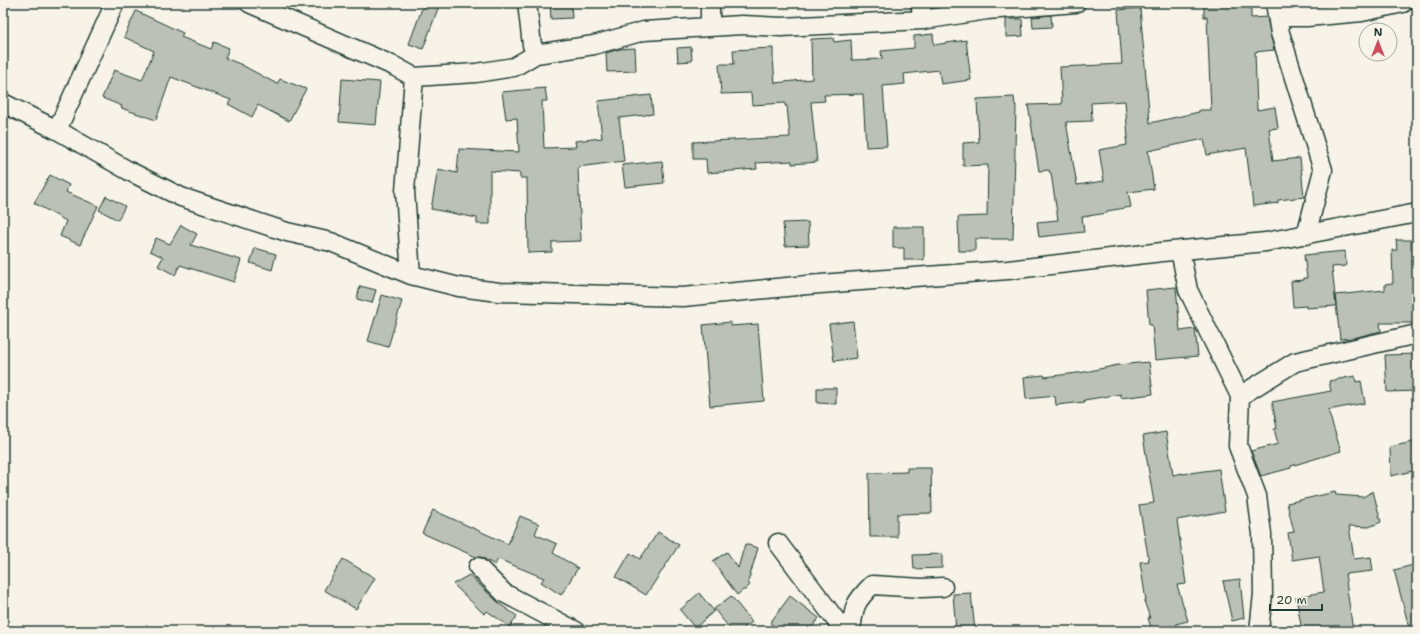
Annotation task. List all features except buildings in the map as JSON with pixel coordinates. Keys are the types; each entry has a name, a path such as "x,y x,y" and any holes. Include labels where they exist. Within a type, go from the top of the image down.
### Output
{"street":[{"path":"57,130 115,3"},
{"path":"249,3 394,66 414,77 476,73 514,67 536,54 594,45 644,31 742,25 781,27 921,11 987,10 1076,3"},
{"path":"527,3 532,45 536,54"},
{"path":"710,3 710,27"},
{"path":"1306,235 1323,170 1280,33 1276,10 1307,17 1362,12 1403,3"},
{"path":"411,275 405,191 414,77"},
{"path":"3,103 57,130 129,171 181,197 287,232 331,242 411,275 459,287 499,292 683,297 807,285 1008,270 1180,250 1266,242 1417,213"},
{"path":"1180,250 1188,290 1240,396 1238,446 1257,496 1262,534 1263,594 1259,631"},
{"path":"1240,396 1295,362 1417,334"},
{"path":"778,543 844,631"},
{"path":"478,567 504,593 576,631"},
{"path":"851,631 854,609 861,596 872,585 922,588 943,587"}]}
